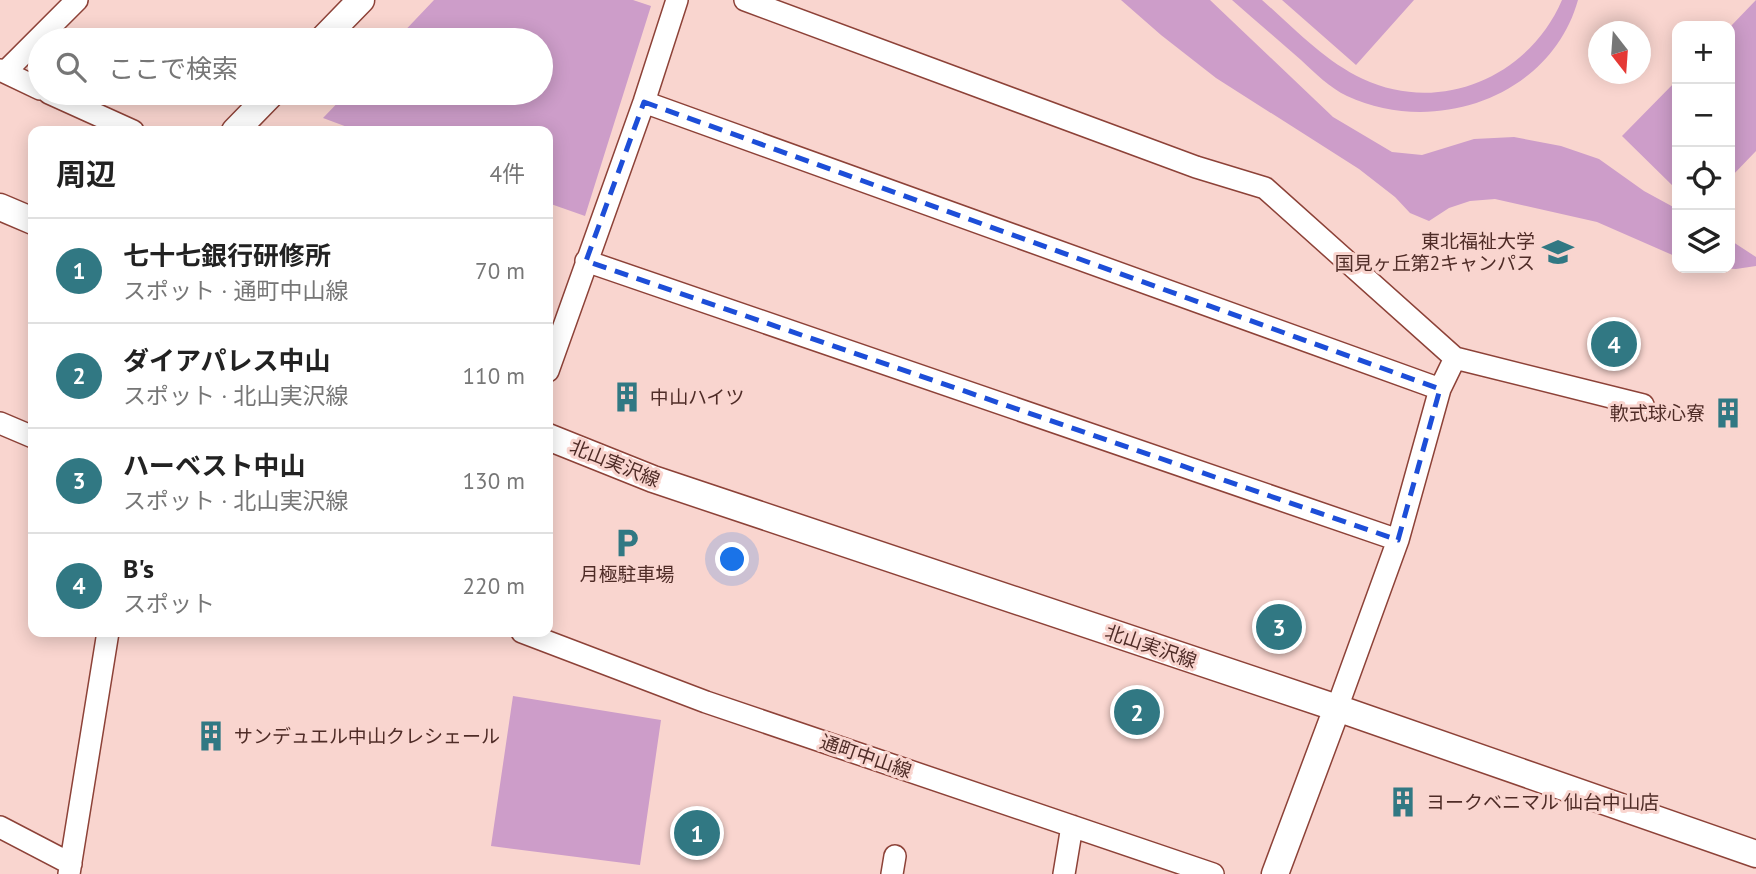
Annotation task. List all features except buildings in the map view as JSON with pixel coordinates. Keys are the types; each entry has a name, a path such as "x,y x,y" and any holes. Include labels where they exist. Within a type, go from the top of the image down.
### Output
{"street":[{"path":"48,28 77,0"},
{"path":"334,28 361,0"},
{"path":"553,357 644,102 677,0"},
{"path":"745,0 1196,167 1265,188 1455,358 1643,405"},
{"path":"28,47 3,71 28,83"},
{"path":"644,102 1440,389"},
{"path":"76,105 122,126"},
{"path":"240,126 260,105"},
{"path":"0,207 28,219"},
{"path":"586,261 1398,540"},
{"path":"1275,874 1398,540 1440,389 1455,358"},
{"path":"0,423 28,436"},
{"name":"北山実沢線","path":"553,439 653,480 1337,708 1756,853"},
{"path":"0,827 70,869 107,637"},
{"name":"通町中山線","path":"535,637 706,702 1213,874"},
{"path":"1064,874 1072,826"}],"highlighted area":[{"path":"644,102 1440,389 1398,540 586,261"}],"shaded area":[{"path":"434,0 633,0 651,6 585,216 553,205 553,126 345,126 323,118 335,105 553,105 553,28 407,28"},
{"path":"1121,0 1210,0 1333,117 1392,152 1422,155 1474,139 1514,137 1561,146 1599,159 1644,191 1672,206 1672,255 1597,222 1495,199 1470,201 1449,208 1429,221 1410,213 1395,197 1359,169 1216,78"},
{"path":"1232,0 1262,0 1322,53 1363,79 1392,89 1422,93 1451,90 1479,82 1505,68 1528,50 1547,27 1562,0 1578,0 1564,34 1543,62 1516,84 1485,100 1452,109 1416,112 1381,108 1341,93"},
{"path":"1282,0 1414,0 1356,65"},
{"path":"1756,0 1756,151 1735,173 1735,84 1735,22"},
{"path":"1672,85 1672,185 1622,136"},
{"path":"1735,243 1756,257 1756,266 1736,269"},
{"path":"513,696 661,720 640,865 491,846"}],"place":[{"name":"東北福祉大学 国見ヶ丘第2キャンパス","path":"1558,252"},
{"name":"B's","path":"1614,344"},
{"name":"中山ハイツ","path":"627,397"},
{"name":"軟式球心寮","path":"1728,413"},
{"name":"月極駐車場","path":"627,543"},
{"name":"ハーベスト中山","path":"1279,627"},
{"name":"ダイアパレス中山","path":"1137,712"},
{"name":"サンデュエル中山クレシェール","path":"211,736"},
{"name":"ヨークベニマル 仙台中山店","path":"1403,802"},
{"name":"七十七銀行研修所","path":"697,833"}]}
